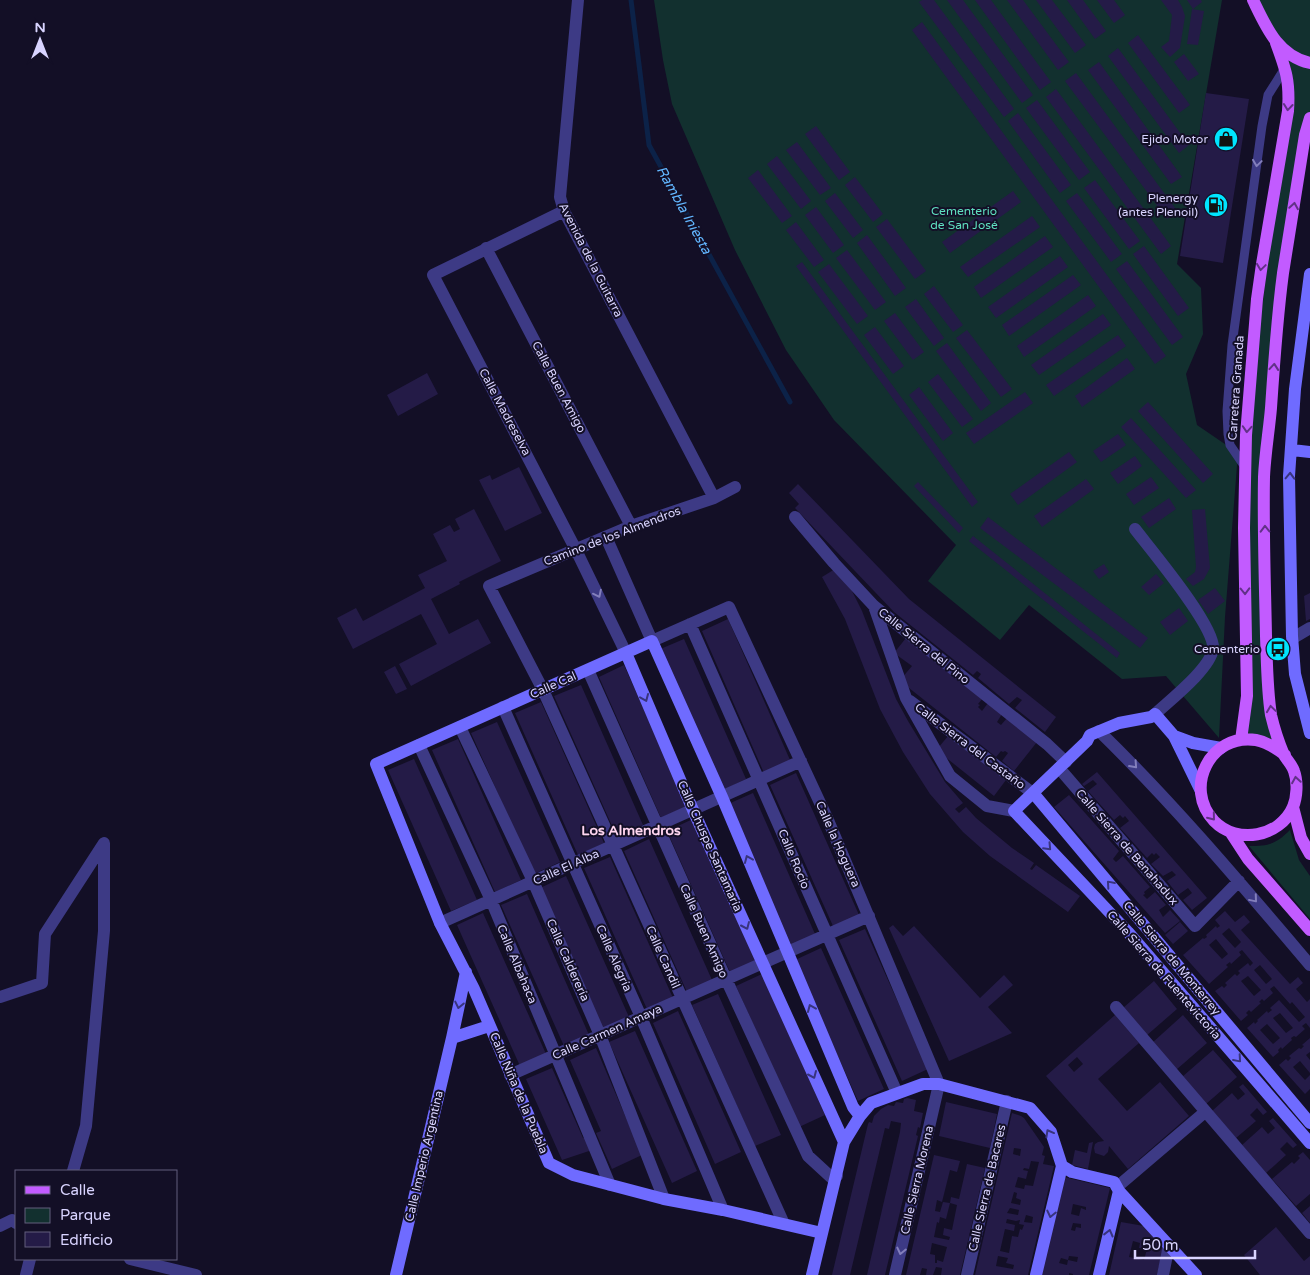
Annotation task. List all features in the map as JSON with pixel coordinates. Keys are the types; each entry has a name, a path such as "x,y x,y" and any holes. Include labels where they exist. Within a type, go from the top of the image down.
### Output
{"main road":[{"path":"1253,0 1267,30 1276,43 1291,55 1310,63"},
{"name":"Carretera Granada","path":"1241,740 1247,696 1244,528 1246,435 1257,299 1288,111 1290,88 1286,68 1276,43"},
{"path":"1285,755 1272,745 1257,740 1241,740 1221,748 1209,759 1202,774 1200,789 1204,808 1215,823 1231,832 1249,836 1267,832 1282,822 1293,808 1297,789 1294,771 1285,755 1273,722 1268,686 1264,475 1283,275 1310,121"},
{"path":"1293,808 1302,838 1310,854"},
{"path":"1231,832 1248,859 1310,930"}],"street":[{"name":"Avenida de la Guitarra","path":"578,0 560,197 564,211 714,498"},
{"path":"486,248 564,211"},
{"name":"Calle Madreselva","path":"486,248 433,275 576,550"},
{"name":"Calle Buen Amigo","path":"486,248 631,526"},
{"path":"1310,274 1295,389 1289,476 1292,638 1295,674 1306,704 1310,733"},
{"path":"1292,450 1310,452"},
{"name":"Camino de los Almendros","path":"489,586 631,526 714,498 735,487"},
{"name":"Calle Sierra del Pino","path":"795,517 874,606 1047,744 1062,765"},
{"path":"874,606 906,698 950,776 987,806 1014,811 1034,794 1087,741 1090,735 1119,723 1151,717 1155,714 1198,675 1213,651 1213,639 1202,619 1135,529"},
{"path":"606,537 722,797 853,1107 860,1116"},
{"name":"Calle Chuspe Santamaría","path":"576,550 626,653 693,810 844,1142"},
{"name":"Calle Candil","path":"489,586 543,690 784,1224"},
{"name":"Calle Cal","path":"376,764 729,607"},
{"name":"Calle la Hoguera","path":"729,607 801,761 869,916 939,1084"},
{"name":"Calle Rocío","path":"690,624 896,1093"},
{"path":"1292,638 1310,628"},
{"name":"Calle Buen Amigo","path":"588,670 726,979 808,1156 833,1179 837,1176"},
{"name":"Calle Sierra del Castaño","path":"906,698 1034,794"},
{"name":"Calle Alegría","path":"503,708 641,1017 723,1210"},
{"path":"1155,714 1174,736 1200,789"},
{"name":"Calle Calderería","path":"460,727 533,882 600,1035 664,1199"},
{"path":"1100,731 1132,763 1239,882 1310,965"},
{"path":"1174,736 1193,743 1221,748"},
{"name":"Calle Albahaca","path":"419,745 490,900 610,1185"},
{"name":"Calle El Alba","path":"440,923 801,761"},
{"name":"Calle Niña de la Puebla","path":"376,764 440,923 466,972 549,1163 573,1175 664,1199 723,1210 822,1233"},
{"name":"Calle Sierra de Benahadux","path":"1062,765 1196,926 1239,882"},
{"name":"Calle Sierra de Monterrey","path":"1034,794 1167,950 1310,1123"},
{"name":"Calle Sierra de Fuentevictoria","path":"1014,811 1128,932 1310,1143"},
{"path":"0,997 42,983 44,934 104,843 104,932 86,1126 73,1170"},
{"name":"Calle Carmen Amaya","path":"510,1075 869,916"},
{"name":"Calle Imperio Argentina","path":"396,1275 466,972"},
{"path":"1116,1007 1310,1233"},
{"path":"452,1038 490,1026"},
{"path":"812,1275 844,1142 860,1116 871,1103 923,1084 939,1084 1030,1108 1051,1132 1062,1166 1036,1275"},
{"name":"Calle Sierra Morena","path":"895,1275 939,1084"},
{"name":"Calle Sierra de Bacares","path":"967,1275 1007,1101"},
{"path":"1099,1275 1118,1189 1206,1112"},
{"path":"1062,1166 1072,1172 1114,1182 1118,1189 1196,1275"},
{"path":"0,1226 12,1220 15,1222"},
{"path":"1162,1275 1169,1245"},
{"path":"26,1275 30,1260"},
{"path":"134,1260 196,1275"}],"lane":[{"path":"1246,468 1230,445 1228,434 1227,410 1232,345 1262,126 1268,95 1286,68"}],"green space":[{"name":"Cementerio de San José","path":"654,0 1222,0 1177,264 1201,288 1203,334 1186,374 1197,425 1238,453 1225,617 1219,738 1166,676 1122,679 1029,605 1000,640 928,581 956,545 834,420 786,350 735,250 672,104"},
{"path":"1253,0 1310,0 1310,118 1305,135 1267,455 1267,669 1285,755 1241,740 1246,435 1290,88"},
{"path":"1290,830 1299,860 1310,876 1310,919 1249,846 1272,843"}],"building":[{"path":"922,0 934,0 1014,109 1004,117 919,2"},
{"path":"947,0 963,0 1033,95 1022,103"},
{"path":"975,0 991,0 1051,82 1040,90"},
{"path":"1007,0 1023,0 1069,62 1058,70"},
{"path":"1036,0 1052,0 1086,45 1075,53"},
{"path":"1067,0 1083,0 1106,31 1095,39"},
{"path":"1097,0 1114,0 1125,15 1114,23"},
{"path":"1161,0 1178,0 1185,16 1180,48 1170,57 1161,47 1169,41 1172,15"},
{"path":"1187,0 1201,0 1202,2 1193,9"},
{"path":"1192,9 1204,11 1198,45 1187,44"},
{"path":"922,22 1166,356 1155,364 912,30"},
{"path":"1138,35 1190,105 1179,113 1128,43"},
{"path":"1118,48 1189,145 1179,153 1108,56"},
{"path":"1184,54 1199,74 1188,81 1174,62"},
{"path":"1099,62 1182,177 1171,184 1088,70"},
{"path":"1076,73 1178,212 1167,219 1065,81"},
{"path":"1056,89 1171,246 1161,254 1046,97"},
{"path":"1206,93 1249,99 1223,263 1180,256"},
{"path":"1037,100 1090,172 1079,180 1026,108"},
{"path":"1018,113 1071,185 1060,193 1008,121"},
{"path":"816,126 850,172 839,180 805,134"},
{"path":"797,142 831,188 820,195 786,150"},
{"path":"777,156 811,201 801,209 767,164"},
{"path":"758,170 792,216 782,223 748,178"},
{"path":"855,177 883,214 873,222 845,185"},
{"path":"1095,180 1140,241 1129,249 1084,188"},
{"path":"1013,191 1021,202 950,253 942,242"},
{"path":"835,193 863,230 853,238 825,201"},
{"path":"1077,193 1122,254 1111,262 1066,201"},
{"path":"816,207 844,245 833,253 805,215"},
{"path":"1032,216 1040,227 968,277 960,267"},
{"path":"887,219 926,271 915,279 876,227"},
{"path":"796,222 824,260 814,267 786,230"},
{"path":"867,235 906,288 895,296 857,243"},
{"path":"1045,236 1053,247 981,298 974,287"},
{"path":"1144,246 1189,308 1178,316 1133,254"},
{"path":"847,250 886,302 875,310 836,258"},
{"path":"1060,256 1068,267 996,318 988,307"},
{"path":"1127,261 1183,337 1172,345 1116,269"},
{"path":"802,262 978,502 972,507 796,266"},
{"path":"829,264 868,316 857,324 818,272"},
{"path":"1073,275 1081,285 1009,336 1002,325"},
{"path":"934,286 963,325 953,332 924,294"},
{"path":"1088,295 1096,306 1024,357 1017,346"},
{"path":"916,299 944,338 934,346 905,307"},
{"path":"895,313 924,352 913,360 884,321"},
{"path":"1103,314 1111,325 1039,375 1031,365"},
{"path":"875,327 904,366 893,374 864,335"},
{"path":"967,330 1012,389 1001,397 956,338"},
{"path":"1118,335 1126,346 1054,396 1046,385"},
{"path":"947,343 991,403 981,411 936,351"},
{"path":"1127,358 1135,369 1082,407 1075,396"},
{"path":"427,373 438,394 398,416 387,395"},
{"path":"938,374 973,419 962,427 928,382"},
{"path":"919,387 953,433 943,441 909,395"},
{"path":"1025,392 1033,403 974,444 966,433"},
{"path":"1148,402 1213,474 1203,483 1138,411"},
{"path":"1131,418 1196,490 1186,498 1121,427"},
{"path":"1118,434 1126,445 1101,462 1093,451"},
{"path":"1069,452 1077,462 1018,505 1010,494"},
{"path":"1135,456 1142,466 1118,484 1110,473"},
{"path":"519,467 542,513 505,531 479,480 490,475 492,480"},
{"path":"1151,477 1159,488 1134,505 1126,494"},
{"path":"1086,479 1094,489 1042,527 1034,516"},
{"path":"918,482 963,528 959,533 914,486"},
{"path":"798,484 909,599 1056,717 1045,732 1015,708 1022,700 1017,697 1009,704 978,678 981,674 977,671 973,675 894,612 795,508 799,504 789,493"},
{"path":"1169,498 1176,509 1149,528 1141,517"},
{"path":"474,509 501,561 459,582 460,584 431,599 449,634 478,619 491,643 411,686 399,664 437,644 421,614 353,649 337,618 356,608 363,621 425,588 418,575 447,561 433,534 450,525 454,532 460,529 455,519"},
{"path":"1205,509 1210,568 1204,579 1193,586 1186,579 1195,572 1196,567 1192,510"},
{"path":"988,517 1148,638 1140,648 980,528"},
{"path":"973,536 1120,653 1117,658 969,541"},
{"path":"1104,564 1109,572 1099,579 1093,571"},
{"path":"835,569 851,589 862,611 896,699 908,721 945,782 963,803 955,809 959,813 966,807 976,818 1012,848 1034,863 1030,869 1032,870 1036,865 1080,896 1068,912 990,856 963,832 930,794 903,752 880,709 845,619 822,577"},
{"path":"1156,574 1164,583 1149,595 1141,587"},
{"path":"1215,588 1225,601 1208,614 1198,600"},
{"path":"1310,593 1310,619 1306,621 1304,596"},
{"path":"1179,608 1188,621 1170,635 1160,622"},
{"path":"728,619 790,760 764,773 702,631"},
{"path":"906,638 983,698 978,704 982,711 988,703 1002,714 997,722 1001,725 1007,718 1037,742 1014,771 1002,761 1008,753 1001,751 996,757 904,684 901,679 912,666 894,653"},
{"path":"684,639 746,779 721,791 658,650"},
{"path":"624,665 687,806 661,818 599,677"},
{"path":"395,666 407,689 396,694 384,672"},
{"path":"581,685 643,825 617,837 554,696"},
{"path":"541,702 604,843 578,855 515,713"},
{"path":"497,722 560,862 534,874 471,733"},
{"path":"949,735 1006,780 994,796 939,752 938,748"},
{"path":"458,739 521,880 495,892 432,750"},
{"path":"414,759 477,900 451,911 388,770"},
{"path":"1097,772 1207,898 1192,910 1183,900 1192,893 1188,888 1178,895 1167,881 1176,875 1172,871 1163,876 1151,864 1160,857 1156,853 1154,855 1152,853 1147,858 1120,828 1129,821 1125,816 1123,818 1120,815 1114,820 1088,791 1097,784 1093,780 1084,786 1082,784"},
{"path":"796,773 859,915 833,926 770,785"},
{"path":"753,793 815,934 789,946 726,805"},
{"path":"1069,795 1119,851 1113,859 1116,862 1123,856 1150,887 1143,895 1147,899 1155,892 1166,905 1159,910 1163,917 1170,910 1180,921 1165,933 1054,807"},
{"path":"693,819 756,961 730,972 667,831"},
{"path":"649,839 712,980 687,992 624,851"},
{"path":"610,857 673,998 647,1009 584,868"},
{"path":"566,876 629,1017 603,1029 540,888"},
{"path":"527,894 589,1035 564,1046 501,905"},
{"path":"1225,911 1235,922 1244,915 1250,922 1241,930 1290,984 1298,977 1303,983 1296,989 1307,1002 1310,999 1310,1028 1306,1023 1302,1026 1305,1029 1296,1037 1291,1038 1292,1040 1282,1049 1281,1047 1278,1050 1279,1052 1273,1057 1247,1028 1254,1022 1255,1024 1267,1011 1268,1013 1272,1010 1270,1008 1279,1000 1299,1022 1305,1017 1274,986 1270,989 1273,993 1264,1001 1262,999 1259,1002 1261,1003 1251,1012 1249,1010 1246,1013 1248,1015 1241,1021 1215,991 1222,986 1224,988 1227,985 1225,983 1235,974 1237,976 1240,973 1238,971 1248,963 1250,966 1253,963 1242,950 1239,952 1241,955 1231,964 1230,962 1226,965 1228,967 1209,984 1183,955 1203,938 1207,937 1206,935 1216,926 1217,928 1220,926 1215,920","holes":["1229,928 1241,942 1235,948 1222,934","1216,939 1228,954 1222,959 1209,945","1260,965 1272,979 1266,984 1254,970","1248,976 1261,990 1254,996 1241,981","1280,1013 1293,1028 1286,1033 1273,1018","1267,1024 1280,1038 1273,1044 1260,1030"]},
{"path":"483,913 546,1054 520,1066 457,925"},
{"path":"1180,922 1188,931 1173,944 1165,935"},
{"path":"893,925 903,936 914,926 980,998 1004,975 1013,985 988,1007 1012,1033 949,1061 889,928"},
{"path":"865,929 928,1069 902,1081 839,940"},
{"path":"821,948 884,1089 858,1101 795,960"},
{"path":"762,974 825,1115 799,1127 736,986"},
{"path":"1154,981 1177,1009 1146,1036 1123,1008"},
{"path":"718,994 781,1135 755,1146 692,1005"},
{"path":"678,1011 741,1152 715,1164 653,1023"},
{"path":"1115,1015 1139,1043 1098,1079 1127,1111 1160,1082 1189,1116 1128,1169 1109,1146 1108,1152 1104,1156 1095,1153 1095,1144 1104,1141 1046,1076","holes":["1077,1057 1083,1064 1074,1072 1068,1065"]},
{"path":"1183,1015 1207,1043 1176,1070 1152,1043"},
{"path":"635,1031 697,1171 672,1183 609,1042"},
{"path":"1310,1038 1310,1052 1306,1055 1310,1060 1310,1073 1300,1061 1293,1067 1305,1080 1310,1075 1310,1089 1305,1094 1279,1065 1286,1059 1288,1061 1291,1058 1289,1056 1299,1048 1301,1049 1304,1046 1302,1045"},
{"path":"596,1048 642,1155 612,1169 596,1133 601,1131 570,1060"},
{"path":"1213,1050 1237,1077 1206,1104 1182,1077"},
{"path":"552,1068 583,1138 587,1137 592,1150 562,1160 526,1079"},
{"path":"1243,1084 1267,1112 1263,1115 1257,1108 1250,1115 1256,1121 1236,1138 1212,1111 1232,1093 1238,1100 1245,1094 1239,1087"},
{"path":"904,1099 916,1100 914,1111 923,1113 920,1128 918,1127 916,1135 918,1136 885,1275 867,1275 900,1132 901,1123 891,1121 889,1129 885,1128 850,1275 832,1275 868,1124 869,1122 872,1123 874,1116 881,1109 888,1105 894,1106 896,1102 903,1103"},
{"path":"946,1102 997,1114 990,1148 939,1136"},
{"path":"1012,1113 1024,1118 1044,1147 1042,1155 1045,1156 1043,1164 1054,1166 1028,1275 975,1275","holes":["1014,1148 1021,1149 1020,1156 1013,1154","1031,1161 1039,1162 1033,1186 1025,1185 1024,1189 1015,1187 1018,1177 1026,1179 1028,1171 1023,1170 1024,1168 1029,1169","1014,1192 1017,1193 1016,1198 1021,1200 1020,1205 1011,1203","1010,1208 1019,1210 1018,1215 1007,1213","1026,1215 1033,1217 1032,1223 1024,1222","1007,1219 1020,1220 1019,1224 1024,1225 1022,1230 1020,1229 1018,1237 1012,1236 1009,1253 1000,1251 1005,1229 1014,1231 1015,1225 1006,1223","998,1256 1008,1258 1006,1263 1014,1265 1013,1269 996,1266"]},
{"path":"1273,1118 1297,1145 1293,1148 1287,1142 1280,1149 1286,1155 1266,1173 1242,1145 1262,1127 1268,1134 1275,1128 1269,1121"},
{"path":"1093,1142 1088,1169 1072,1165 1075,1150 1087,1153 1089,1143"},
{"path":"1303,1152 1310,1160 1310,1194 1296,1206 1272,1179 1292,1162 1294,1164 1300,1158 1298,1156"},
{"path":"934,1155 960,1161 957,1172 950,1170 942,1202 937,1200 935,1211 940,1212 943,1202 950,1203 951,1197 959,1199 967,1164 985,1168 960,1275 941,1275 942,1268 936,1267 933,1275 926,1275 927,1269 922,1268 920,1275 906,1275","holes":["950,1203 957,1205 952,1230 944,1228 943,1235 950,1237 949,1240 934,1237 937,1222 939,1223 940,1217 946,1219","932,1243 947,1247 943,1262 937,1260 937,1263 935,1263 935,1255 930,1254"]},
{"path":"1064,1177 1110,1188 1089,1275 1073,1275 1069,1273 1069,1275 1041,1275","holes":["1073,1204 1086,1207 1086,1210 1081,1208 1079,1216 1071,1214","1073,1223 1081,1224 1081,1228 1076,1227 1075,1231 1071,1230","1069,1256 1078,1257 1077,1262 1068,1260","1061,1258 1068,1260 1067,1265 1059,1263"]},
{"path":"1310,1206 1310,1223 1302,1213"},
{"path":"1121,1222 1144,1226 1163,1247 1157,1275 1109,1275","holes":["1133,1241 1140,1243 1139,1248 1147,1249 1144,1260 1129,1257"]},
{"path":"1276,1227 1304,1261 1310,1256 1310,1275 1260,1275 1244,1255"}],"waterway":[{"name":"Rambla Iniesta","path":"631,0 649,145 790,402"}],"place":[{"name":"Ejido Motor","path":"1226,139"},
{"name":"Plenergy (antes Plenoil)","path":"1216,205"},
{"name":"Cementerio","path":"1278,649"}],"district":[{"name":"Los Almendros","path":"631,830"}]}
